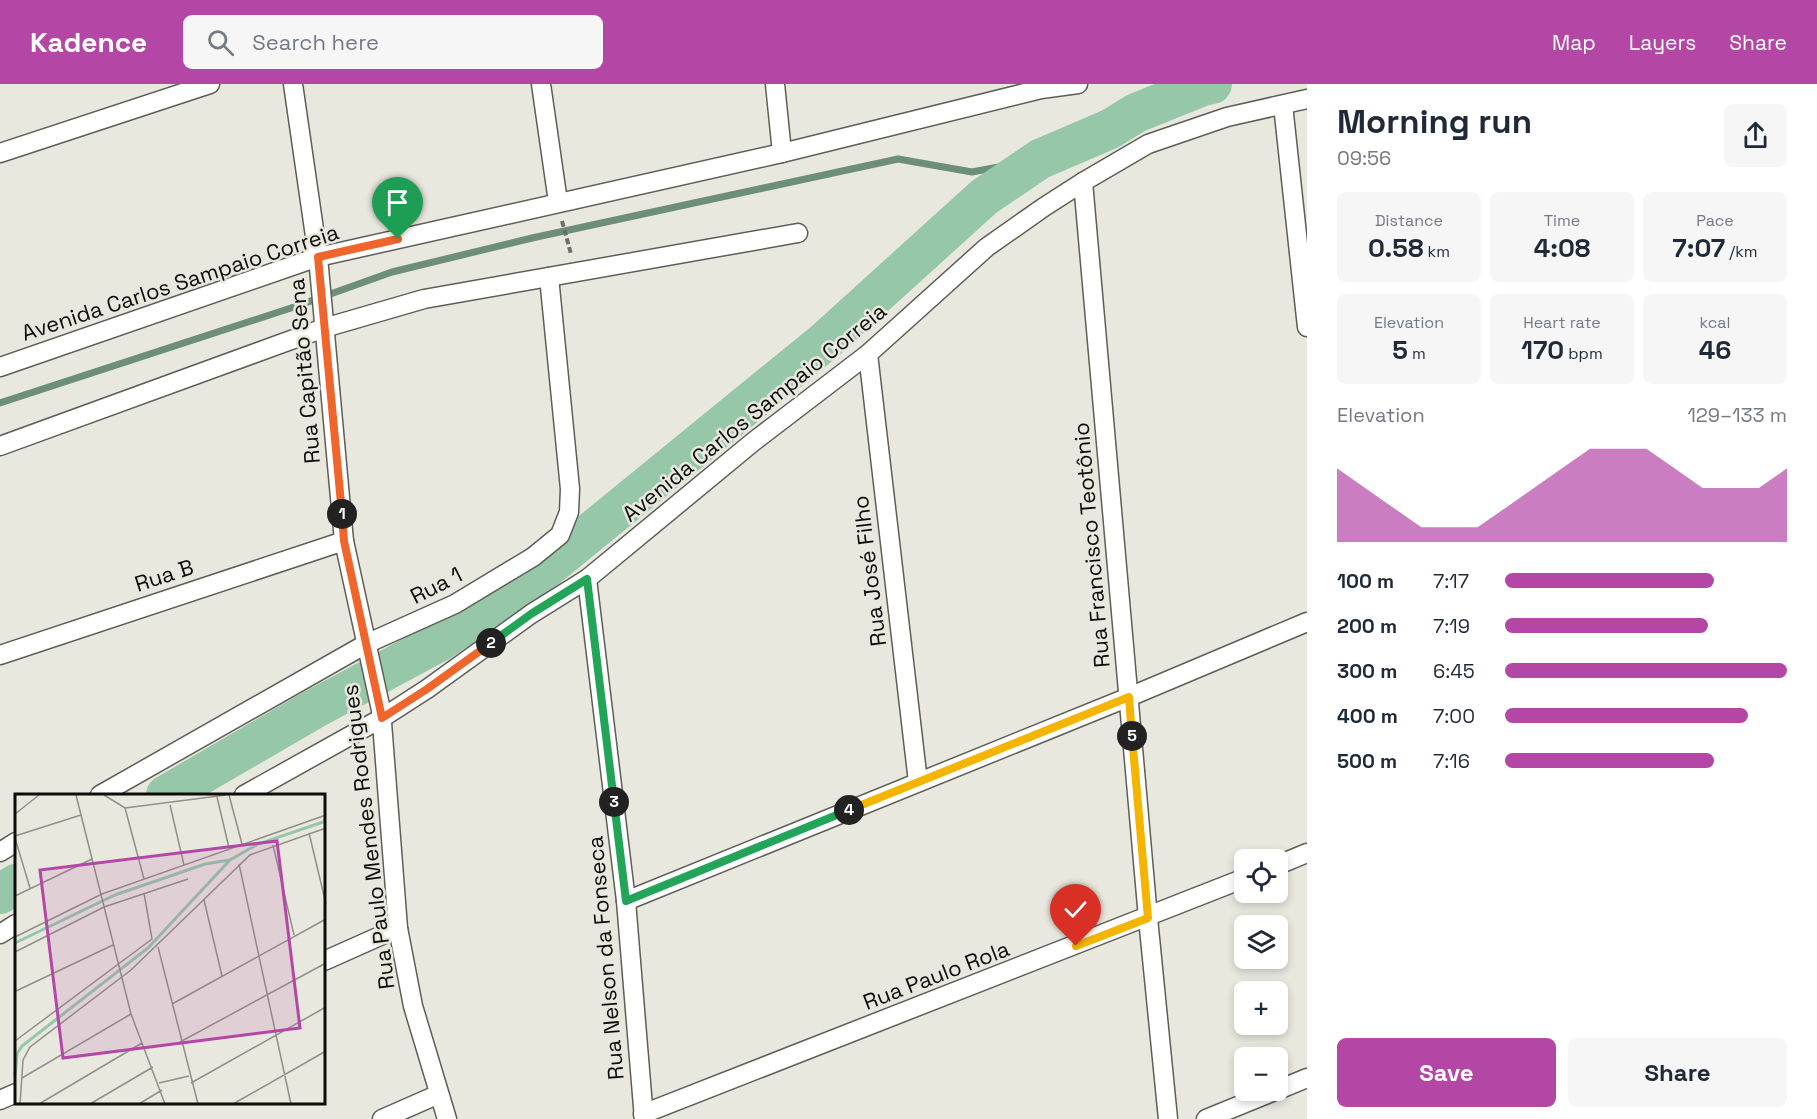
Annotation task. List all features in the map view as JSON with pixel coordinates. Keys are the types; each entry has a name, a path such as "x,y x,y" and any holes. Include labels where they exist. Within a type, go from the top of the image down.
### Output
{"street":[{"path":"0,153 210,84"},
{"name":"Rua Capitão Sena","path":"293,84 321,279 344,541 367,648"},
{"path":"541,84 558,202"},
{"path":"775,84 782,153"},
{"name":"Avenida Carlos Sampaio Correia","path":"0,367 318,257 782,153 1041,86 1078,84"},
{"name":"Avenida Carlos Sampaio Correia","path":"246,794 427,689 531,614 587,579 753,442 868,354 987,248 1083,182 1148,144 1227,117 1307,99"},
{"path":"1283,105 1307,327"},
{"name":"Rua Francisco Teotônio","path":"1083,182 1168,1119"},
{"path":"0,446 324,321 424,299 798,233"},
{"name":"Rua 1","path":"102,794 367,648 455,604 533,556 560,535 568,512 570,489 549,277"},
{"name":"Rua José Filho","path":"868,354 918,782"},
{"name":"Rua B","path":"0,655 344,541"},
{"name":"Rua Nelson da Fonseca","path":"587,579 626,901 644,1117"},
{"path":"626,901 1129,697 1307,622"},
{"name":"Rua Paulo Mendes Rodrigues","path":"367,648 381,714 398,928 413,1006 447,1119"},
{"path":"0,852 15,843"},
{"path":"1288,861 1307,853"},
{"name":"Rua Paulo Rola","path":"644,1117 1234,883"},
{"path":"0,934 15,925"},
{"path":"326,960 398,928"},
{"path":"1288,1086 1307,1078"},
{"path":"0,1100 15,1093"},
{"path":"382,1119 439,1094"},
{"path":"1206,1119 1250,1101"}],"path":[{"path":"562,221 568,242"}],"waterway":[{"path":"168,794 314,709 437,643 532,580 824,342 984,197 1040,159 1110,129 1136,113 1212,84"},
{"path":"0,403 294,307 392,272 532,238 898,159 972,172 1040,159"},
{"path":"0,894 15,885"}],"route":[{"path":"398,239 318,257 344,541 382,718 427,689 531,614 587,579 626,901 1129,697 1148,918 1076,946"}]}
